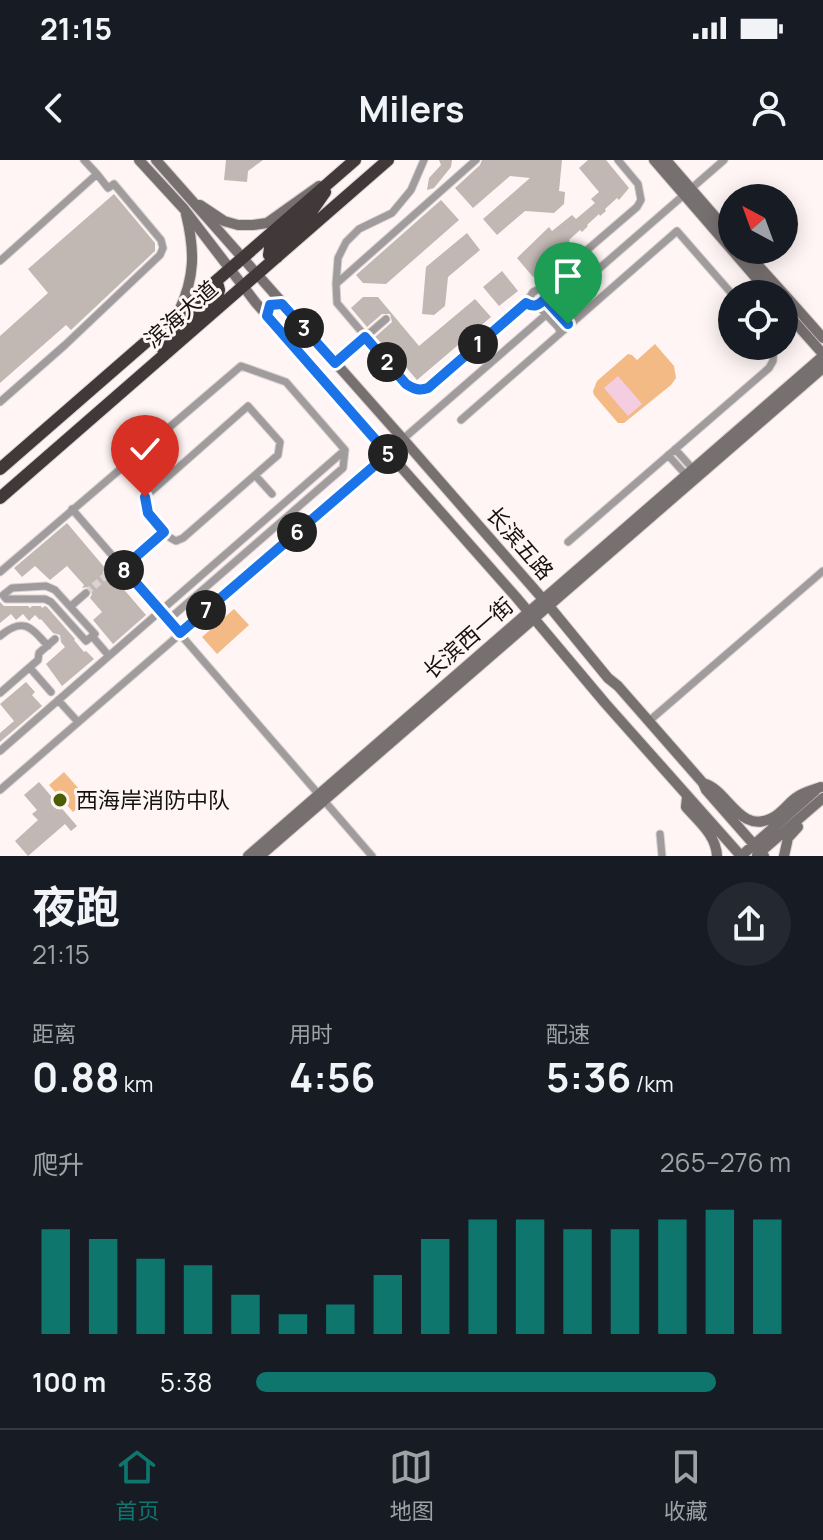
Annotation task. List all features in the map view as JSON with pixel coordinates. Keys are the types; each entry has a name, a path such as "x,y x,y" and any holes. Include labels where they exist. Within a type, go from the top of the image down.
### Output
{"highway":[{"name":"滨海大道","path":"0,469 355,160"},
{"name":"滨海大道","path":"0,498 388,160"},
{"path":"277,257 269,255 270,248 311,212 336,176"},
{"path":"146,371 181,326 218,294 218,286 209,287"}],"main road":[{"path":"139,160 188,204 238,225 267,223 302,196 336,176"},
{"path":"156,160 188,204 193,257 188,292 177,314"},
{"path":"654,160 718,222"},
{"path":"666,160 759,280"},
{"name":"长滨五路","path":"188,204 242,258 403,439 599,668 703,783 758,852"},
{"name":"长滨五路","path":"188,204 229,269 267,316 741,856"},
{"path":"757,264 771,280"},
{"path":"267,316 270,305 282,304"},
{"path":"798,310 823,338"},
{"path":"798,326 823,355"},
{"name":"长滨西一街","path":"546,603 823,355"},
{"name":"长滨西一街","path":"248,856 823,368"},
{"path":"703,783 712,785 742,816 761,821 776,816 800,795 822,792"},
{"path":"741,856 758,852 822,792"},
{"path":"784,856 788,838 814,813 822,792"},
{"name":"长滨西一街","path":"260,856 321,797"},
{"path":"687,797 686,807 712,837 717,856"}],"street":[{"path":"0,402 65,345 160,255 163,248 161,240 114,184 108,188 84,160"},
{"path":"424,160 411,190 392,213 359,229 346,242 338,258 336,284 337,303 406,384 421,390 428,388 526,303 533,292 545,286 637,207 641,200 638,184 618,160"},
{"path":"336,284 476,160"},
{"path":"403,439 724,160"},
{"path":"0,261 97,174"},
{"path":"461,420 677,231 720,280"},
{"path":"545,286 545,299 564,322 572,323"},
{"path":"526,303 537,305 545,299"},
{"path":"537,305 553,319 559,334"},
{"path":"335,363 386,319"},
{"path":"568,542 769,368 773,360"},
{"path":"0,572 241,366 286,382 345,450 343,468 168,620"},
{"path":"248,406 280,442 278,455 255,475 176,541 170,539 148,513 145,497 248,406"},
{"path":"675,449 690,472"},
{"path":"0,751 55,697 109,656 345,450"},
{"path":"0,790 388,454"},
{"path":"668,455 690,472"},
{"path":"255,475 272,494"},
{"path":"72,509 372,856"},
{"path":"287,516 299,530"},
{"path":"109,573 164,532"},
{"path":"649,721 823,571"},
{"path":"0,587 51,587 95,634 86,641 45,599 6,599 3,595 12,588"},
{"path":"71,606 86,593"},
{"path":"0,636 13,626 21,625 36,633 48,646"},
{"path":"92,636 109,656"},
{"path":"0,693 30,668 38,660 39,653 55,639"},
{"path":"30,668 78,722"},
{"path":"660,834 662,856"}],"shaded area":[{"path":"655,344 674,366 676,378 624,423 618,423 594,395 597,381 628,354 637,360"},
{"path":"618,376 642,404 628,416 604,388"},
{"path":"234,609 249,625 217,654 202,637"},
{"path":"64,772 88,799 73,812 49,785"}],"building":[{"path":"226,160 263,160 248,171 247,182 224,180"},
{"path":"439,160 452,160 451,167 434,188 427,190 429,178 441,165"},
{"path":"482,160 562,160 559,191 565,192 564,204 554,213 525,211 497,235 483,219 530,178 510,176 473,208 455,188"},
{"path":"588,160 606,160 629,188 582,232 580,230 563,248 561,246 549,257 552,261 533,277 517,258 549,227 552,231 572,215 576,219 595,203 591,199 599,192 579,168"},
{"path":"114,194 155,243 155,251 71,330 66,325 0,383 0,336 48,293 28,269"},
{"path":"441,200 459,220 386,284 363,283 356,275"},
{"path":"467,233 480,250 448,277 445,306 434,315 422,314 426,267"},
{"path":"502,271 518,291 499,306 483,287"},
{"path":"363,297 378,297 419,346 475,299 491,317 417,380 404,365 401,368 375,337 392,322 390,314 382,314 367,327 351,308"},
{"path":"67,523 105,568 105,578 114,578 146,615 113,644 93,620 102,612 90,598 91,589 82,588 84,585 67,566 50,580 35,566 22,577 14,568"},
{"path":"0,602 4,606 47,607 84,652 94,659 62,686 46,664 65,647 60,635 53,633 35,615 29,621 23,614 16,620 11,614 0,623"},
{"path":"26,682 42,706 0,742 0,733 14,721 0,704"},
{"path":"39,782 77,826 71,831 65,824 28,856 15,841 38,820 32,814 37,810 24,795"}],"tunnel":[{"path":"86,593 109,573"}],"place":[{"name":"西海岸消防中队","path":"60,800"}],"route":[{"path":"145,497 148,513 164,532 123,568 180,633 388,454 267,316 270,305 282,304 335,363 365,337 406,384 421,390 428,388 526,303 537,305 545,299 568,324"}]}
